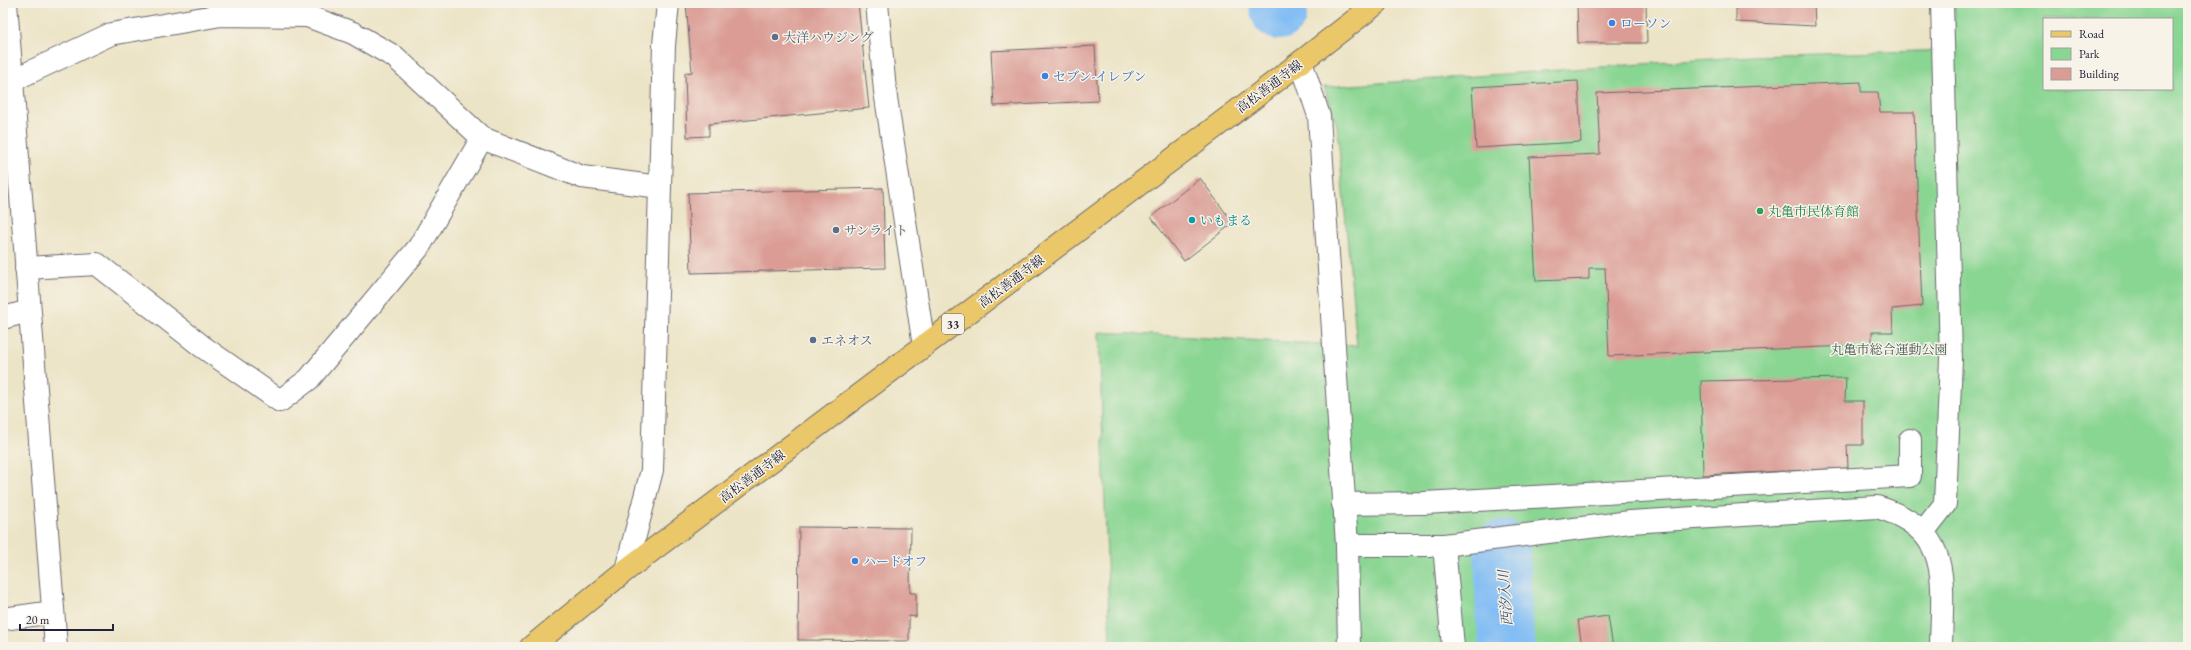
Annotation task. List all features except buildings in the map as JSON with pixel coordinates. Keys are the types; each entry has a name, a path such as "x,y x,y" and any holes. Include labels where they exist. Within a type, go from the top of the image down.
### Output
{"main road":[{"name":"高松善通寺線","path":"531,647 626,570 1301,62 1377,3"}],"street":[{"path":"6,3 56,647"},
{"path":"626,570 652,470 664,45 668,3"},
{"path":"877,3 885,91 924,346"},
{"path":"1923,532 1945,504 1951,358 1942,3"},
{"path":"11,81 111,34 221,15 308,10 395,57 482,138 582,177 660,187"},
{"path":"1301,62 1319,116 1347,545 1349,647"},
{"path":"26,268 97,264 203,347 280,401 308,379 419,247 482,138"},
{"path":"3,318 29,311"},
{"path":"1344,504 1424,503 1910,476 1910,440"},
{"path":"1347,545 1444,545 1630,522 1877,507 1906,519 1923,532 1931,541 1938,557 1942,576 1941,647"},
{"path":"1444,545 1453,647"},
{"path":"3,619 53,612"}],"green space":[{"name":"丸亀市総合運動公園","path":"1955,3 2188,3 2188,647 1110,647 1099,332 1357,346 1337,125 1324,87 1752,56 1953,50"}],"waterway":[{"name":"西汐入川","path":"1277,3 1279,12"},
{"name":"西汐入川","path":"1502,548 1504,618 1508,647"}],"place":[{"name":"ローソン","path":"1612,23"},
{"name":"大洋ハウジング","path":"775,37"},
{"name":"セブン-イレブン","path":"1045,76"},
{"name":"丸亀市民体育館","path":"1760,211"},
{"name":"いもまる","path":"1192,220"},
{"name":"サンライト","path":"836,230"},
{"name":"エネオス","path":"813,340"},
{"name":"ハードオフ","path":"855,561"}]}
